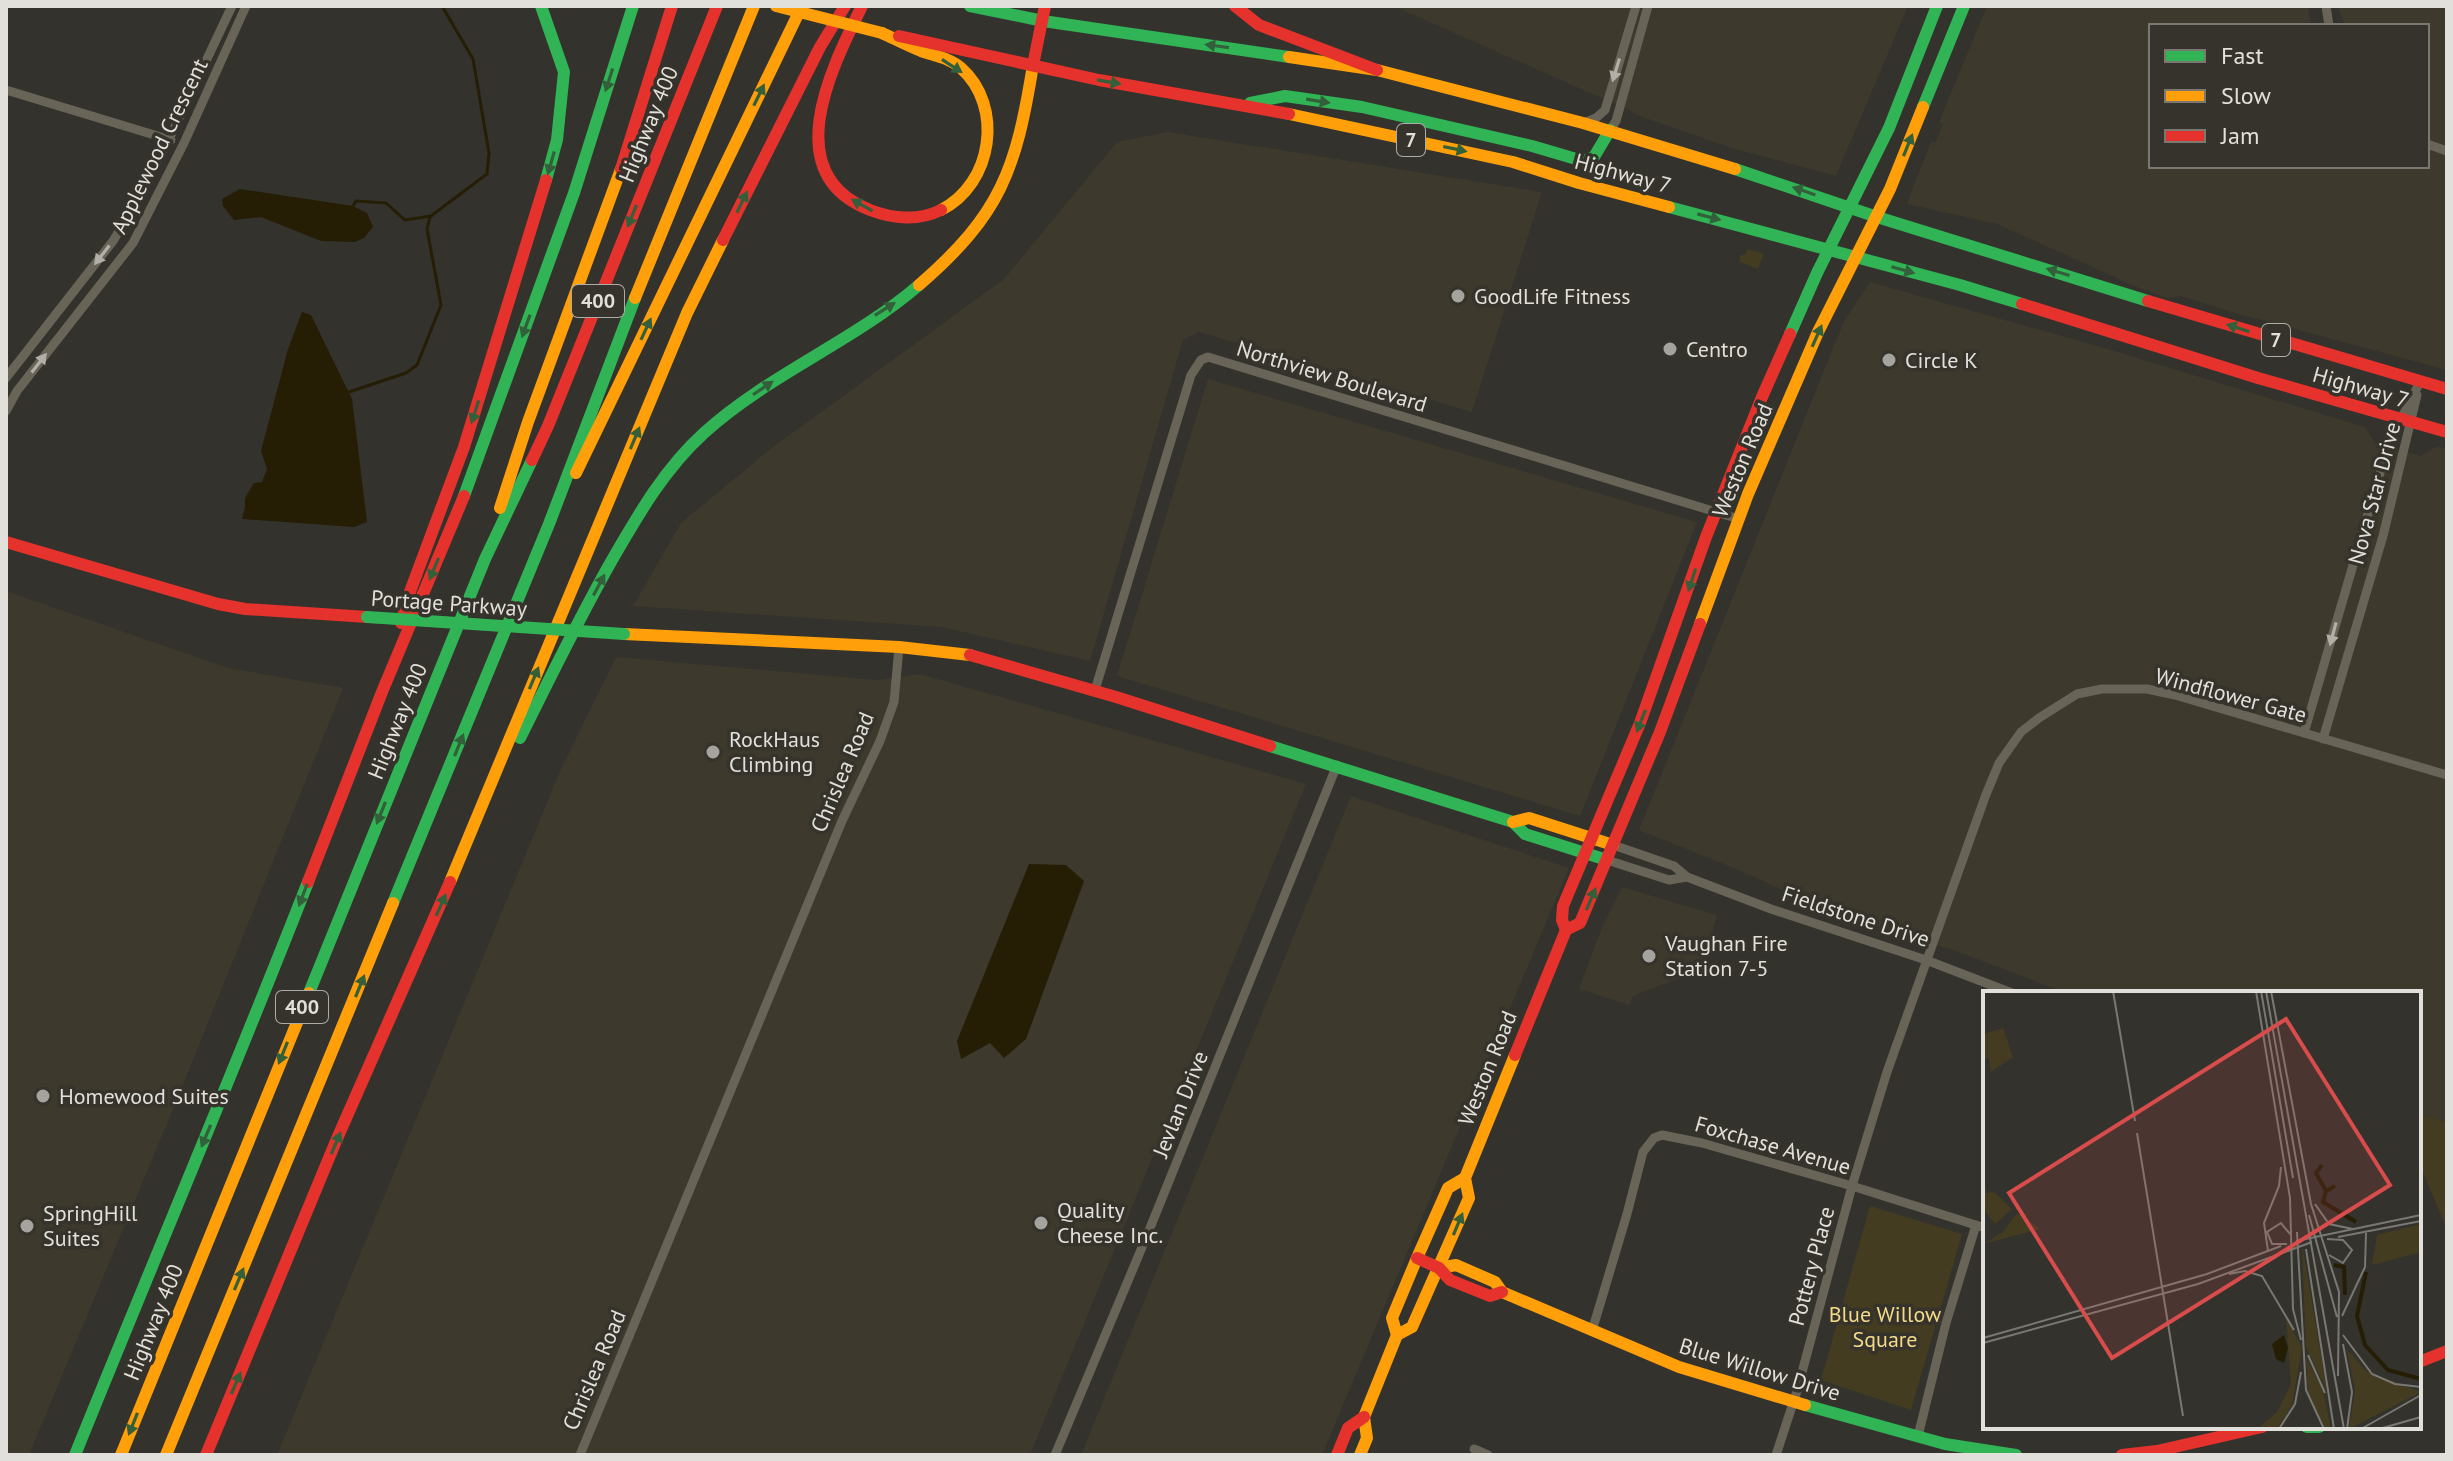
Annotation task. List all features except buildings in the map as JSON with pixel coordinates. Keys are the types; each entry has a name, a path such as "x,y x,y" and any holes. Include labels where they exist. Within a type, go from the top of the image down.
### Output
{"main road":[{"path":"382,692 411,589 464,447 537,215 557,140 564,72 541,6"},
{"path":"75,1455 242,1052 382,692 464,497 574,193 633,6"},
{"path":"485,559 528,422 620,173 672,6"},
{"name":"Highway 400","path":"121,1455 485,559 548,426 717,6"},
{"name":"400","path":"166,1455 549,524 596,392 754,6"},
{"name":"Highway 7","path":"776,6 882,33 1099,80 1241,104 1513,162 1579,183 1960,285 2447,432"},
{"path":"549,524 607,412 802,6"},
{"path":"206,1455 336,1141 474,828 687,313 820,47 845,6"},
{"path":"862,6 840,48 818,115 818,153 837,190 864,209 898,218 920,218 939,213 967,191 984,157 989,123 980,91 956,64 882,33"},
{"name":"Highway 7","path":"970,6 1043,21 1377,70 1610,130 1766,178 1877,217 2275,340 2447,389"},
{"path":"1013,15 1026,6"},
{"path":"474,828 569,641 644,505 675,465 704,432 757,392 903,297 950,259 982,221 1007,179 1045,6"},
{"path":"1235,6 1259,25 1377,70"},
{"name":"Weston Road","path":"1566,930 1562,920 1563,906 1646,708 1716,512 1762,397 1828,250 1889,128 1937,6"},
{"name":"Weston Road","path":"1397,1335 1412,1327 1469,1198 1465,1178 1566,930 1580,923 1660,732 1739,519 1818,332 1877,217 1964,6"},
{"path":"1241,104 1285,96 1362,107 1532,146 1583,161 1594,157 1610,130"},
{"name":"Portage Parkway","path":"6,542 169,591 245,609 624,634 899,647"},
{"path":"899,647 962,653 1095,690 1513,822 1525,834 1584,853"},
{"path":"1513,822 1529,818 1591,838"},
{"name":"Fieldstone Drive","path":"1591,838 1613,845"},
{"name":"Fieldstone Drive","path":"1584,853 1607,860"},
{"name":"Weston Road","path":"1360,1455 1367,1438 1364,1417 1397,1335 1392,1318 1448,1188 1465,1178"},
{"name":"Blue Willow Drive","path":"1417,1258 1439,1268 1450,1280 1464,1286 1490,1296 1502,1292 1679,1367 1945,1444 2016,1455"},
{"path":"2421,1361 2447,1351"},
{"name":"Weston Road","path":"1337,1455 1348,1428 1364,1417"},
{"path":"2122,1455 2158,1453 2254,1429"}],"street":[{"name":"Applewood Crescent","path":"6,378 113,241 169,139 232,6"},
{"name":"Applewood Crescent","path":"6,411 17,391 133,243 184,143 246,6"},
{"path":"1583,123 1605,110 1636,6"},
{"path":"1610,130 1616,121 1648,6"},
{"path":"6,90 184,143"},
{"name":"Northview Boulevard","path":"1095,690 1191,375 1201,360 1208,357 1739,519"},
{"name":"Nova Star Drive","path":"2323,739 2383,536 2406,420 2420,382"},
{"name":"Nova Star Drive","path":"2304,733 2389,442 2406,420"},
{"name":"Chrislea Road","path":"580,1455 842,821 880,741 894,702 899,647"},
{"name":"Windflower Gate","path":"1926,960 1999,763 2021,732 2077,694 2102,689 2147,689 2206,703 2447,775"},
{"name":"Jevlan Drive","path":"1055,1455 1337,765"},
{"name":"Fieldstone Drive","path":"1613,845 1674,866 1687,877 1783,913 1926,960 2007,991"},
{"name":"Fieldstone Drive","path":"1607,860 1669,880 1687,877"},
{"name":"Pottery Place","path":"1776,1455 1852,1186 1926,960"},
{"name":"Foxchase Avenue","path":"1592,1331 1643,1152 1654,1138 1662,1135 1687,1139 1852,1186 1980,1227"},
{"path":"1918,1436 1946,1323 1980,1227"},
{"path":"1474,1449 1488,1455"}],"shaded area":[{"path":"1393,6 1908,6 1836,176 1731,148 1634,114"},
{"path":"1987,6 2308,6 2311,24 2149,24 2149,168 2429,168 2429,24 2344,24 2338,6 2447,6 2447,370 2181,296 2167,298 1997,224 1907,204 1931,141 1935,143 1943,124 1939,122"},
{"path":"1168,132 1542,192 1472,412 1199,332 1183,340 1090,661 941,627 633,606 681,523 769,450 1004,279 1117,142"},
{"path":"240,189 353,206 367,213 373,227 364,238 355,242 321,241 261,217 234,220 223,206 222,199"},
{"path":"1870,282 2101,347 2365,427 2375,443 2420,456 2437,446 2447,449 2447,1122 2421,1115 2421,991 2061,991 1956,951 1826,911 1746,873 1639,830 1844,321"},
{"path":"302,312 311,315 352,399 367,522 354,527 242,519 245,498 254,483 262,482 267,469 261,451 288,349"},
{"path":"1208,379 1697,522 1580,816 1117,676"},
{"path":"6,591 228,668 343,688 29,1455 6,1455"},
{"path":"616,657 877,680 920,674 1306,784 1030,1455 277,1455 561,769"},
{"path":"1351,796 1569,868 1322,1455 1081,1455"},
{"path":"1029,864 1066,865 1084,881 1026,1039 1004,1058 990,1043 961,1059 957,1041"},
{"path":"1622,887 1717,915 1703,969 1633,996 1629,1005 1579,989 1602,927"}],"green space":[{"path":"1748,249 1764,254 1758,269 1740,262 1740,256 1746,254"},
{"path":"2421,1115 2447,1122 2447,1229 2421,1168"},
{"name":"Blue Willow Square","path":"1870,1206 1962,1234 1911,1410 1821,1380"}],"waterway":[{"path":"353,206 356,201 386,203 405,220 431,216 487,174 489,153 473,59 442,6"},
{"path":"349,392 406,373 417,365 441,305 427,229 430,217"}],"traffic: fast":[{"path":"541,6 564,72 557,140 546,180"},
{"path":"464,496 574,193 633,6"},
{"path":"970,6 1043,21 1289,57"},
{"path":"1790,334 1889,128 1937,6"},
{"path":"1923,107 1964,6"},
{"path":"1250,103 1285,96 1362,107 1532,146 1583,161 1594,157 1610,130"},
{"path":"1735,169 1877,217 2148,301"},
{"path":"1669,207 2022,304"},
{"path":"520,738 612,560 642,509 677,461 729,412 867,324 919,285"},
{"path":"393,903 549,524 635,298"},
{"path":"309,993 485,559 532,460"},
{"path":"367,617 624,634"},
{"path":"1270,746 1513,822 1525,834 1607,860"},
{"path":"75,1455 308,882"},
{"path":"1805,1405 1945,1444 2016,1455"}],"traffic: slow":[{"path":"635,298 754,6"},
{"path":"776,6 882,33"},
{"path":"576,473 802,6"},
{"path":"882,33 957,65 975,84 983,103 987,144 982,164 959,198 941,210"},
{"path":"1289,57 1377,70 1583,123 1735,169"},
{"path":"919,285 969,235 1000,188 1020,134 1033,65"},
{"path":"1700,624 1748,494 1818,332 1890,189 1923,107"},
{"path":"1289,114 1513,162 1669,207"},
{"path":"500,508 528,422 621,169"},
{"path":"450,882 687,313 723,240"},
{"path":"624,634 899,647 970,655"},
{"path":"1513,822 1529,818 1613,845"},
{"path":"166,1455 393,903"},
{"path":"121,1455 309,993"},
{"path":"1360,1455 1367,1438 1364,1417 1397,1335 1412,1327 1469,1198 1465,1178 1515,1055"},
{"path":"1397,1335 1392,1318 1417,1258 1448,1188 1465,1178"},
{"path":"1439,1268 1456,1265 1495,1282 1502,1292 1679,1367 1805,1405"}],"traffic: jam":[{"path":"621,169 672,6"},
{"path":"532,460 717,6"},
{"path":"723,240 820,47 845,6"},
{"path":"862,6 827,88 820,117 819,146 825,172 842,193 879,213 915,217 941,210"},
{"path":"1033,65 1045,6"},
{"path":"1235,6 1259,25 1377,70"},
{"path":"899,36 1099,80 1289,114"},
{"path":"401,623 464,447 546,180"},
{"path":"2148,301 2447,389"},
{"path":"2022,304 2258,378 2447,432"},
{"path":"1566,930 1562,920 1563,906 1640,723 1706,537 1790,334"},
{"path":"308,882 382,692 464,496"},
{"path":"6,542 218,604 245,609 367,617"},
{"path":"1515,1055 1566,930 1580,923 1660,732 1700,624"},
{"path":"970,655 1270,746"},
{"path":"206,1455 336,1141 450,882"},
{"path":"1417,1258 1439,1268 1450,1280 1490,1296 1502,1292"},
{"path":"2421,1361 2447,1351"},
{"path":"1337,1455 1348,1428 1364,1417"},
{"path":"2122,1455 2157,1451 2253,1429"}],"place":[{"name":"GoodLife Fitness","path":"1458,296"},
{"name":"Centro","path":"1670,349"},
{"name":"Circle K","path":"1889,360"},
{"name":"RockHaus Climbing","path":"713,752"},
{"name":"Vaughan Fire Station 7-5","path":"1649,956"},
{"name":"Homewood Suites","path":"43,1096"},
{"name":"Quality Cheese Inc.","path":"1041,1223"},
{"name":"SpringHill Suites","path":"27,1226"}]}
